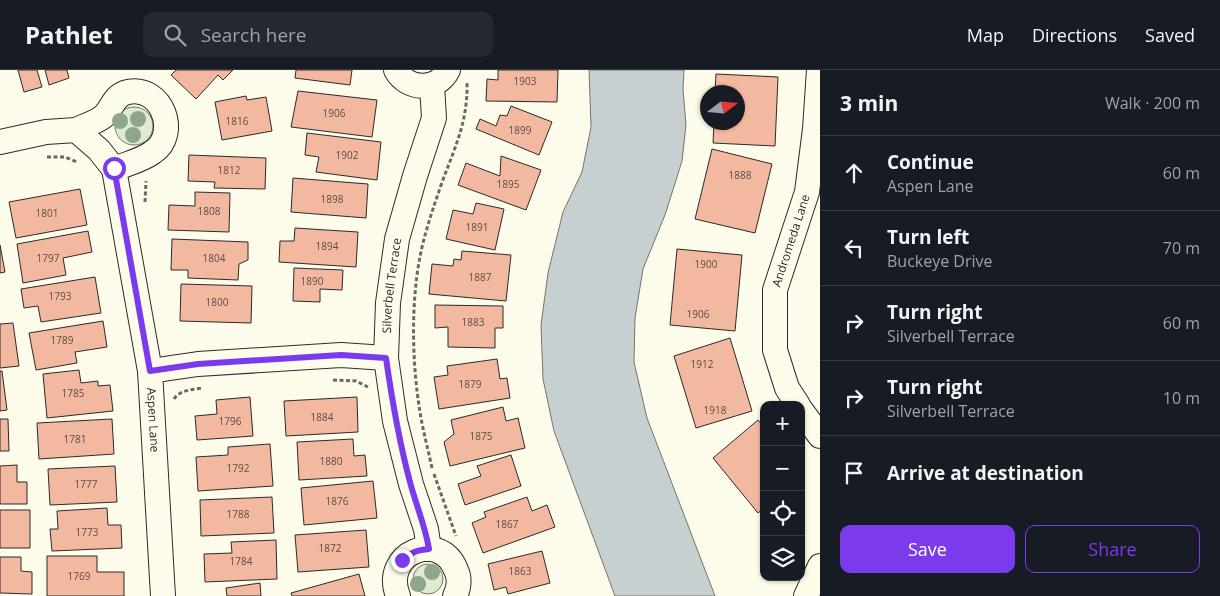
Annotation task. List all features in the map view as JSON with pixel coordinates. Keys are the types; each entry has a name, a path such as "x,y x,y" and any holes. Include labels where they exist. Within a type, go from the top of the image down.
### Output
{"street":[{"path":"396,70 406,81 414,85 423,86 449,78"},
{"name":"Andromeda Lane","path":"795,401 787,388 775,350 775,290 807,192 819,70"},
{"name":"Silverbell Terrace","path":"429,549 426,529 411,484 395,422 386,358 388,303 397,240 415,176 449,78"},
{"path":"0,142 46,132 76,130 103,116 117,96 125,92 142,91 156,100 165,118 163,137 154,152 114,168 99,150 76,130"},
{"name":"Aspen Lane","path":"114,168 150,371 163,596"},
{"path":"150,371 198,364 341,355 386,358"},
{"path":"805,416 820,436"},
{"path":"398,596 394,578 402,560 410,553 429,549 439,551 454,564 458,574 455,596"},
{"path":"806,596 820,566"}],"path":[{"path":"449,78 466,113 440,188 424,242 416,298 414,329 415,372 420,413 433,473 459,544"},
{"path":"42,157 65,157 79,163"},
{"path":"145,206 144,188 147,177"},
{"path":"328,379 356,381 367,387 370,391"},
{"path":"174,408 173,400 177,394 184,391 206,388"}],"green space":[{"path":"134,107 148,112 153,126 148,140 134,145 120,140 115,126 120,112"},
{"path":"428,564 439,568 443,579 439,590 428,594 417,590 413,579 417,568"}],"shaded area":[{"path":"589,70 684,70 683,89 686,125 682,161 665,215 643,269 635,318 634,362 647,418 715,596 615,596 554,431 543,379 541,325 548,273 563,212 582,172 591,127"}],"building":[{"path":"18,70 37,70 42,87 24,92"},
{"path":"45,70 67,70 69,78 49,85"},
{"path":"176,70 233,70 223,80 218,75 196,99 171,75"},
{"path":"296,70 352,70 350,85 295,78"},
{"path":"498,70 558,70 557,102 486,101 487,79 498,80"},
{"path":"716,74 778,77 775,146 713,143 714,130 745,130 745,85 715,85"},
{"path":"298,91 377,100 372,137 291,127"},
{"path":"246,96 247,100 266,97 272,131 222,140 215,102"},
{"path":"511,106 552,122 539,155 476,129 480,119 496,126 500,115 507,116"},
{"path":"307,133 381,142 377,180 316,172 319,157 305,155"},
{"path":"712,149 772,164 755,233 695,219"},
{"path":"189,155 266,158 265,189 214,188 215,182 188,181"},
{"path":"501,156 541,170 526,210 458,185 466,163 500,176"},
{"path":"293,178 368,184 366,218 291,212"},
{"path":"80,189 87,225 16,238 9,202"},
{"path":"195,192 230,193 229,232 168,230 169,205 195,206"},
{"path":"476,203 504,209 495,250 446,239 453,210 473,214"},
{"path":"295,228 358,232 356,267 279,262 280,241 294,241"},
{"path":"88,231 92,252 63,258 66,275 23,283 17,244"},
{"path":"172,239 248,242 248,260 239,264 238,280 188,278 188,270 171,270"},
{"path":"0,245 5,272 0,273"},
{"path":"677,249 742,255 735,331 670,325"},
{"path":"462,251 511,255 506,301 429,294 432,264 453,266 454,259 461,260"},
{"path":"294,268 343,270 342,290 320,289 320,302 293,301"},
{"path":"95,277 101,313 41,322 38,306 24,308 21,289"},
{"path":"181,284 252,286 251,323 180,321"},
{"path":"435,305 503,306 503,328 495,328 495,348 448,347 448,327 435,328"},
{"path":"103,321 107,347 75,352 77,363 36,370 29,333"},
{"path":"13,323 19,366 0,368 0,324"},
{"path":"730,338 752,411 696,428 674,356"},
{"path":"497,359 500,379 507,378 510,398 439,409 434,377 448,375 447,366"},
{"path":"79,370 81,383 98,381 98,386 110,385 113,411 47,418 43,374"},
{"path":"0,371 2,371 7,410 0,411"},
{"path":"250,397 253,436 197,440 195,416 217,414 216,400"},
{"path":"357,397 358,432 286,436 284,401"},
{"path":"503,407 506,421 518,418 525,448 450,466 444,442 454,434 451,420"},
{"path":"0,419 8,419 9,451 0,451"},
{"path":"112,419 114,454 39,459 37,423"},
{"path":"758,420 760,422 760,511 758,513 713,458"},
{"path":"353,439 354,456 365,455 367,476 299,480 297,442"},
{"path":"270,444 273,486 198,491 196,457 228,455 228,447"},
{"path":"511,455 521,486 465,505 458,484 481,476 477,466"},
{"path":"17,465 17,482 27,482 27,504 0,504 0,466"},
{"path":"115,466 117,502 50,505 48,469"},
{"path":"373,481 377,518 304,525 301,488"},
{"path":"272,497 274,533 201,536 200,500"},
{"path":"527,497 532,511 547,505 555,527 483,553 472,523 486,517 484,512"},
{"path":"107,508 108,525 121,525 122,548 52,551 50,529 58,529 57,511"},
{"path":"0,510 30,510 30,548 0,548"},
{"path":"366,530 369,567 298,572 295,535"},
{"path":"276,540 277,579 205,582 204,554 232,553 231,542"},
{"path":"542,551 550,583 508,594 506,587 494,590 488,564"},
{"path":"47,556 97,556 97,572 124,572 124,596 47,596"},
{"path":"0,557 21,557 21,571 32,572 32,594 0,593"},
{"path":"359,574 365,596 292,596 291,593"},
{"path":"260,583 261,596 227,596 226,588"}],"route":[{"path":"114,168 150,371 198,364 341,355 386,358 395,422 411,484 426,529 429,549 410,553 402,560"}]}
